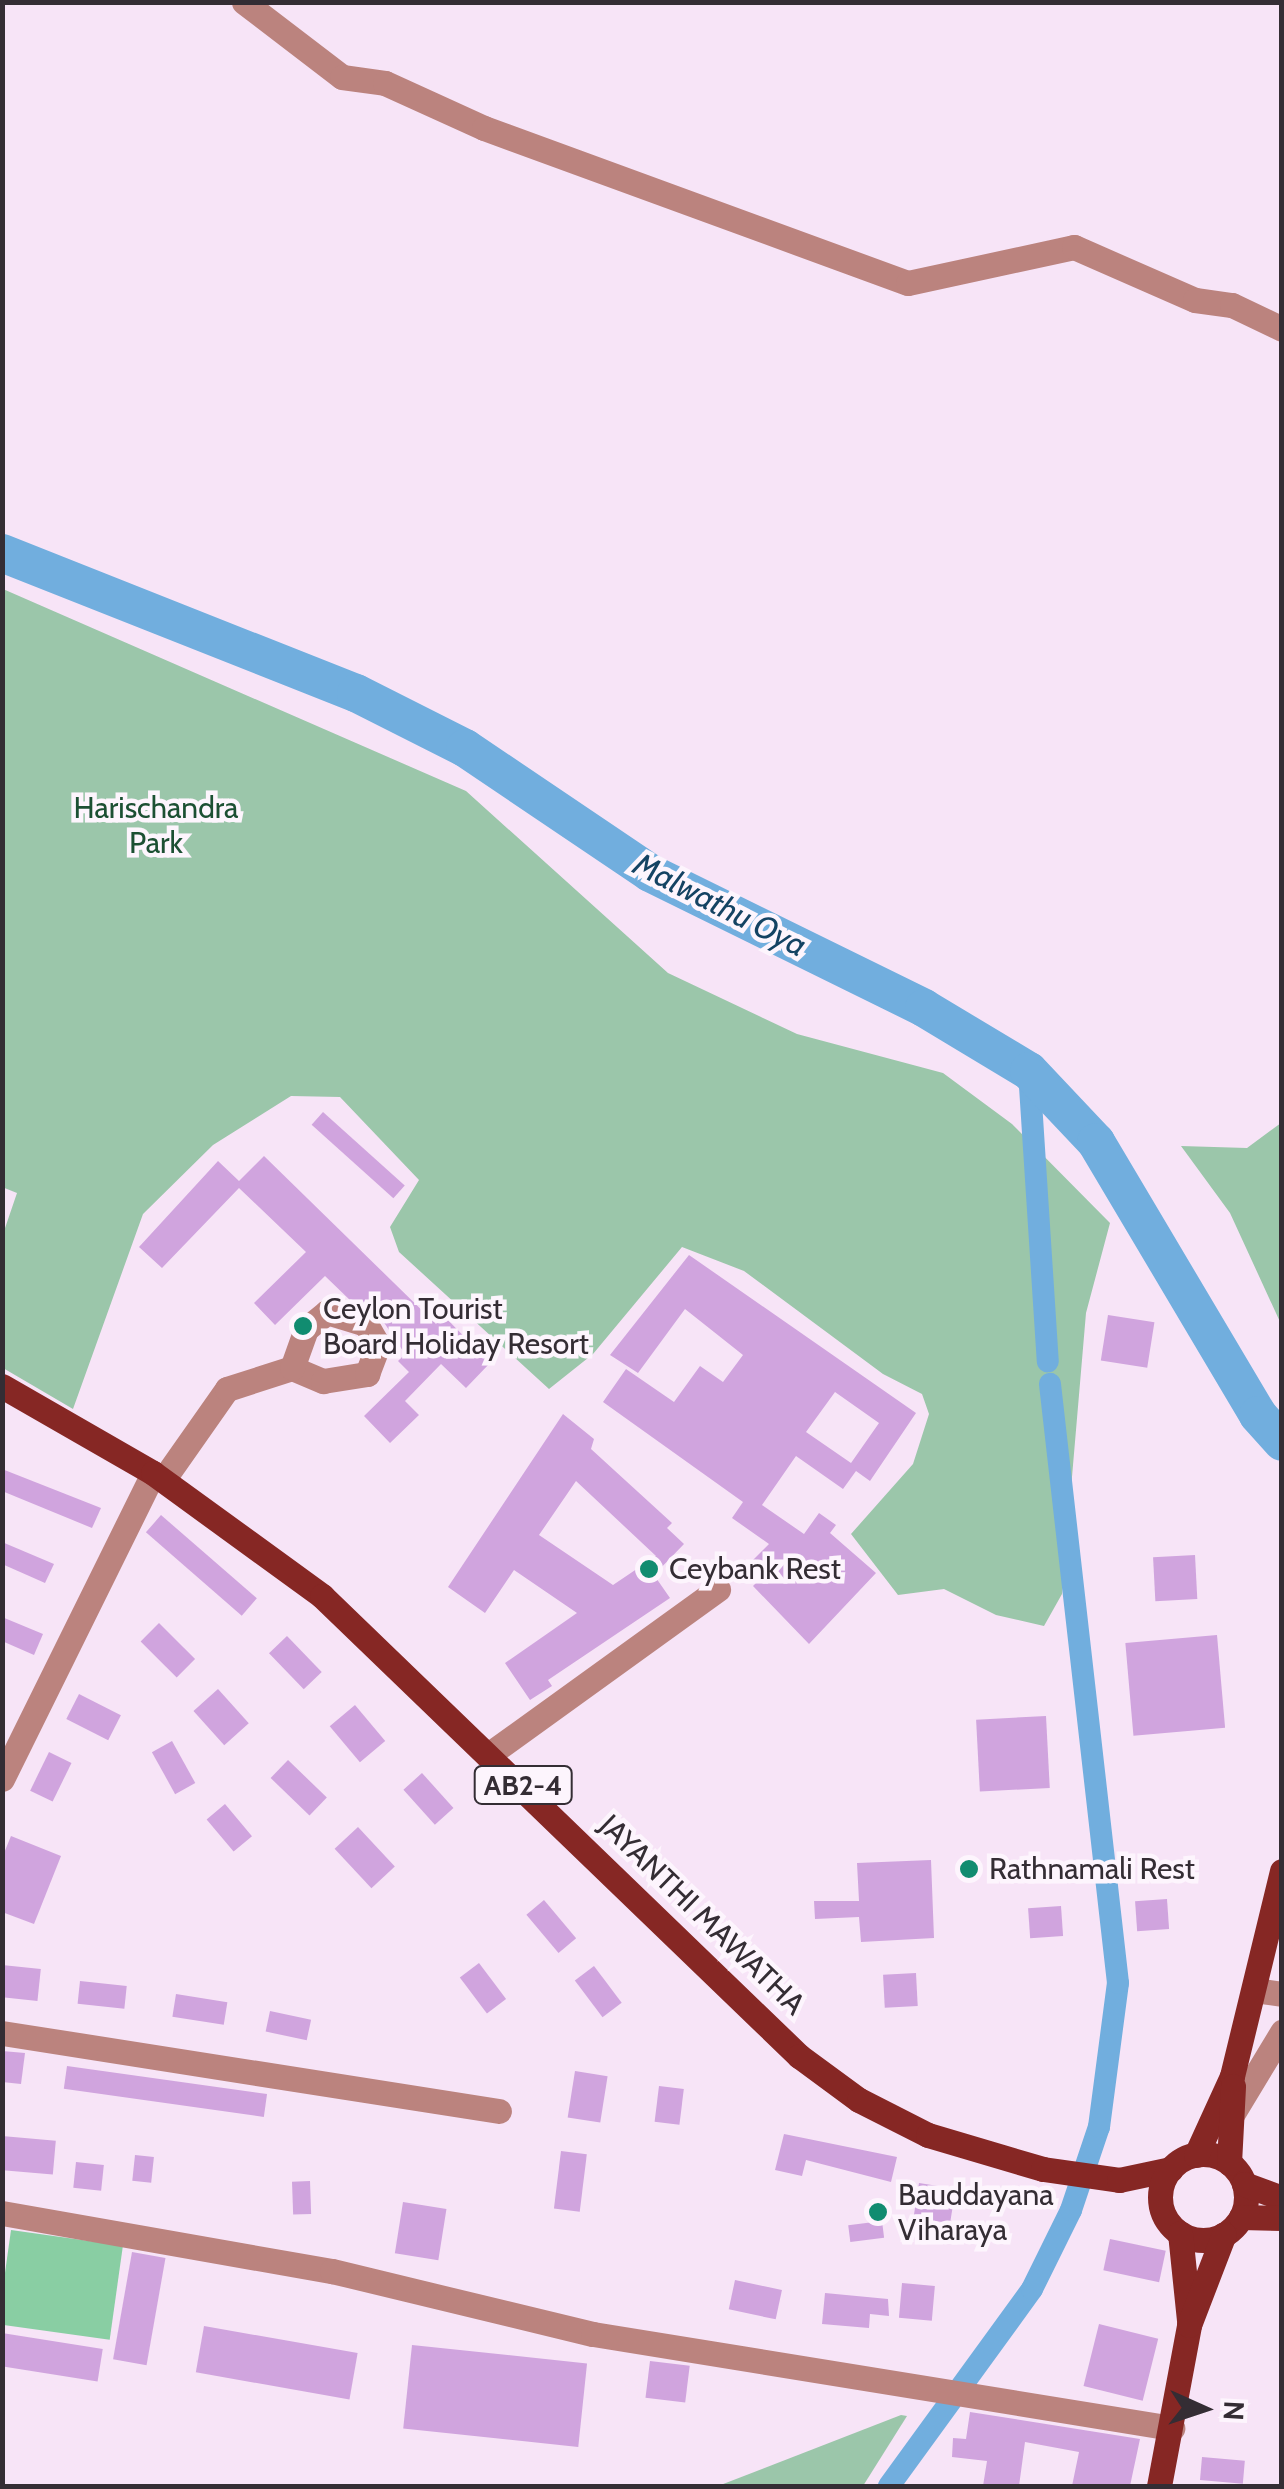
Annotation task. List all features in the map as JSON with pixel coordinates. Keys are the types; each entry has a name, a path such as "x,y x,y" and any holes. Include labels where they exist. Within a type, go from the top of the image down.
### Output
{"main road":[{"name":"JAYANTHI MAWATHA","path":"2,1386 158,1476 322,1596 832,2082 928,2136 1043,2169 1120,2180 1171,2169"},
{"path":"1189,2325 1180,2234 1163,2212 1161,2189 1171,2169 1196,2154 1232,2076 1282,1872"},
{"path":"1159,2486 1189,2325 1232,2226 1237,2173 1232,2076"},
{"path":"1196,2154 1282,2198"},
{"name":"JAYANTHI MAWATHA","path":"1120,2180 1163,2212"},
{"path":"1180,2234 1202,2240 1232,2226 1282,2218"}],"street":[{"path":"244,2 342,77 385,84 484,128 908,283 1074,247 1195,300 1232,305 1282,328"},
{"path":"2,1779 158,1476 227,1388 292,1368"},
{"path":"491,1753 718,1589"},
{"path":"1254,1990 1282,1994"},
{"path":"1233,2113 1282,2032"},
{"path":"2,2033 499,2111"},
{"path":"2,2213 332,2272 594,2334 1172,2428"}],"green space":[{"name":"Harischandra Park","path":"3,589 466,791 668,973 797,1034 943,1073 1012,1124 1110,1223 1086,1313 1062,1594 1044,1626 996,1615 944,1589 898,1595 851,1534 913,1464 929,1414 922,1394 883,1374 744,1271 682,1247 593,1354 549,1389 399,1252 390,1227 419,1180 340,1097 291,1096 213,1145 143,1214 73,1409 3,1368 3,1234 17,1193 2,1187"},
{"path":"1281,1123 1281,1324 1230,1213 1181,1146 1247,1148"},
{"path":"11,2230 123,2246 110,2340 2,2325"},
{"path":"901,2415 907,2416 863,2486 718,2486"}],"building":[{"path":"323,1112 405,1186 393,1198 312,1125"},
{"path":"264,1156 436,1324 444,1316 490,1363 466,1388 441,1364 405,1401 419,1415 390,1443 364,1416 409,1372 398,1361 405,1354 379,1315 353,1303 325,1276 275,1325 254,1303 306,1252 239,1188 162,1268 139,1247 218,1161 239,1181"},
{"path":"689,1255 916,1413 870,1481 856,1471 843,1489 796,1456 762,1505 804,1534 819,1513 836,1525 830,1533 876,1573 809,1644 753,1586 761,1578 748,1565 769,1544 732,1518 743,1502 603,1402 626,1369 674,1402 700,1366 723,1382 743,1355 685,1309 638,1373 610,1355","holes":["835,1392 879,1423 851,1463 806,1432"]},
{"path":"1108,1315 1154,1322 1147,1368 1101,1360"},
{"path":"563,1414 594,1439 591,1449 672,1523 667,1528 684,1544 654,1575 670,1598 548,1680 552,1686 530,1700 505,1663 577,1613 514,1570 485,1613 448,1587","holes":["576,1481 656,1556 613,1585 539,1535"]},
{"path":"2,1469 101,1508 92,1528 2,1491"},
{"path":"161,1515 257,1598 242,1616 146,1532"},
{"path":"2,1542 54,1564 45,1583 2,1564"},
{"path":"1195,1555 1197,1599 1155,1601 1153,1557"},
{"path":"2,1617 43,1634 34,1655 2,1641"},
{"path":"159,1623 195,1659 177,1677 141,1641"},
{"path":"1217,1635 1225,1728 1133,1736 1125,1643"},
{"path":"287,1636 322,1672 304,1689 269,1653"},
{"path":"218,1689 249,1723 224,1745 193,1711"},
{"path":"79,1694 121,1715 108,1740 66,1719"},
{"path":"355,1705 385,1741 360,1762 330,1726"},
{"path":"1046,1716 1050,1788 980,1792 976,1720"},
{"path":"172,1741 195,1783 175,1794 152,1752"},
{"path":"49,1752 71,1763 53,1802 30,1791"},
{"path":"288,1760 327,1798 309,1815 271,1778"},
{"path":"422,1773 453,1808 435,1825 403,1790"},
{"path":"225,1804 252,1836 234,1852 207,1819"},
{"path":"358,1827 395,1866 371,1888 335,1849"},
{"path":"11,1836 61,1856 34,1924 2,1912 2,1858"},
{"path":"931,1860 934,1938 861,1942 859,1917 815,1919 814,1901 859,1901 857,1863"},
{"path":"1167,1899 1169,1929 1137,1931 1135,1901"},
{"path":"544,1900 576,1938 559,1953 526,1915"},
{"path":"1061,1906 1063,1936 1030,1938 1028,1908"},
{"path":"479,1963 506,1999 487,2013 460,1977"},
{"path":"2,1965 41,1969 37,2001 2,1997"},
{"path":"594,1966 622,2003 603,2017 575,1980"},
{"path":"916,1973 918,2006 885,2008 883,1975"},
{"path":"80,1981 127,1986 124,2009 78,2004"},
{"path":"176,1994 227,2002 224,2025 172,2017"},
{"path":"270,2011 311,2020 307,2040 266,2032"},
{"path":"2,2051 25,2053 21,2084 2,2082"},
{"path":"67,2066 267,2094 264,2117 64,2089"},
{"path":"575,2071 608,2076 600,2123 568,2117"},
{"path":"659,2086 684,2089 679,2125 655,2122"},
{"path":"784,2134 897,2157 891,2182 806,2160 802,2176 775,2170"},
{"path":"2,2136 56,2141 53,2175 2,2170"},
{"path":"561,2151 587,2154 580,2212 554,2209"},
{"path":"135,2155 154,2157 151,2183 132,2181"},
{"path":"76,2162 104,2165 101,2191 73,2188"},
{"path":"310,2181 311,2214 293,2215 292,2182"},
{"path":"919,2183 956,2189 950,2223 914,2218"},
{"path":"403,2202 446,2209 438,2260 395,2253"},
{"path":"882,2221 884,2238 850,2242 848,2225"},
{"path":"1110,2239 1166,2251 1159,2282 1103,2270"},
{"path":"132,2252 165,2258 147,2365 113,2359"},
{"path":"735,2280 782,2290 776,2319 729,2309"},
{"path":"902,2283 935,2286 932,2321 899,2318"},
{"path":"825,2293 888,2299 889,2316 870,2314 869,2328 822,2324"},
{"path":"1099,2324 1158,2339 1143,2401 1084,2386"},
{"path":"204,2326 358,2353 349,2399 196,2372"},
{"path":"2,2333 103,2349 98,2382 2,2366"},
{"path":"412,2345 587,2363 578,2447 403,2429"},
{"path":"650,2361 690,2366 685,2403 645,2398"},
{"path":"970,2412 1140,2439 1130,2486 1072,2486 1079,2452 1025,2442 1019,2486 983,2486 987,2461 952,2457 953,2438 966,2439"},
{"path":"1202,2457 1245,2461 1243,2484 1200,2480"}],"waterway":[{"name":"Malwathu Oya","path":"2,553 356,693 465,748 650,873 924,1008 1029,1071 1096,1142 1258,1415 1282,1442"},
{"path":"1029,1071 1048,1361"},
{"path":"889,2486 1032,2289 1071,2210 1099,2127 1118,1983 1050,1384"}],"place":[{"name":"Ceylon Tourist Board Holiday Resort","path":"303,1326"},
{"name":"Ceybank Rest","path":"649,1569"},
{"name":"Rathnamali Rest","path":"969,1869"},
{"name":"Bauddayana Viharaya","path":"878,2212"}]}
